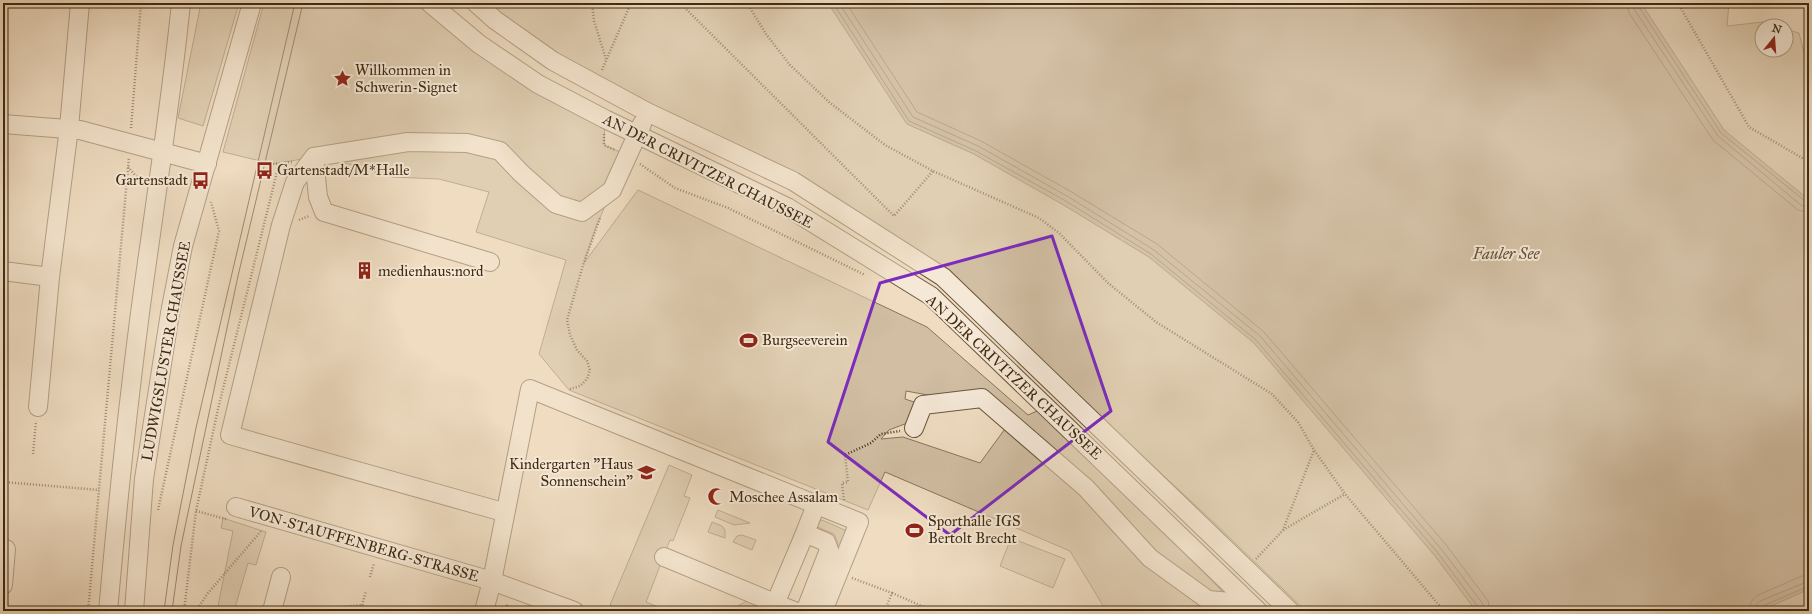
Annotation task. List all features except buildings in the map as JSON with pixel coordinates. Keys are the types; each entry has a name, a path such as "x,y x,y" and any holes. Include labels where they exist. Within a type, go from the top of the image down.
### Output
{"street":[{"path":"38,406 50,277 69,128 80,3"},
{"name":"LUDWIGSLUSTER CHAUSSEE","path":"108,611 119,485 162,153 172,91 181,3"},
{"name":"LUDWIGSLUSTER CHAUSSEE","path":"134,611 144,478 170,313 183,246 252,3"},
{"name":"AN DER CRIVITZER CHAUSSEE","path":"430,3 480,44 538,84 636,135 787,207 931,296 1232,602 1258,611"},
{"name":"AN DER CRIVITZER CHAUSSEE","path":"476,3 495,20 553,61 647,112 793,181 943,277 1290,611"},
{"path":"496,510 230,435 281,225 295,182 314,157 408,142 468,144 500,151 522,174 556,204 582,212 612,190 647,112"},
{"path":"3,124 80,130 207,164"},
{"path":"314,157 318,197 324,212 490,262"},
{"path":"3,271 50,277"},
{"name":"VON-STAUFFENBERG-STRASSE","path":"484,611 492,581 530,389 859,522 838,573"},
{"path":"914,428 923,405 982,398 1086,488 1150,558 1208,600 1232,602"},
{"path":"774,607 816,505"},
{"name":"VON-STAUFFENBERG-STRASSE","path":"229,513 492,581 569,610"},
{"path":"802,611 806,609 829,550 826,542 809,535 803,538"},
{"path":"3,549 6,549 3,585"},
{"path":"664,557 774,607 794,611"},
{"path":"823,611 838,573"},
{"path":"272,611 281,577"}],"path":[{"path":"88,611 130,144 141,3"},
{"path":"282,3 288,5"},
{"path":"592,3 594,21 606,59"},
{"path":"607,76 601,71 631,3"},
{"path":"680,3 894,216 933,171"},
{"path":"747,3 766,34 790,65 829,102 885,145 933,171 1039,218 1060,233 1108,283 1156,322 1272,394 1298,422 1314,450 1344,494 1444,611"},
{"path":"1678,3 1749,127 1809,162"},
{"path":"627,154 675,188 728,208 866,275"},
{"path":"158,516 219,231 210,200"},
{"path":"281,225 324,212"},
{"path":"569,390 580,386 587,379 590,370 587,361 578,350 570,335 567,320 583,265 602,212"},
{"path":"33,454 38,406"},
{"path":"844,500 842,483 848,482 845,455 865,446 881,434 914,428"},
{"path":"1283,530 1314,450"},
{"path":"3,482 99,490"},
{"path":"1248,569 1283,530 1344,494"},
{"path":"196,511 229,513"},
{"path":"196,611 208,593 262,530"},
{"path":"370,577 374,563"},
{"path":"838,573 892,593 924,607"},
{"path":"362,605 366,590"},
{"path":"887,605 892,593"},
{"path":"328,611 331,608 362,605"},
{"path":"362,605 368,611"}],"highlighted area":[{"path":"1052,236 1111,411 950,535 828,442 880,283"}],"shaded area":[{"path":"201,3 239,3 203,126 178,118"},
{"path":"264,3 430,3 605,119 604,145 627,155 596,227 584,263 638,190 927,327 1028,415 1037,411 1198,566 1241,611 1104,611 1105,609 1070,551 885,472 868,510 569,390 539,354 566,260 476,232 489,192 439,179 392,177 327,158 314,157 273,164 223,152","holes":["906,391 933,396 981,391 1010,422 980,463 903,437 881,439 889,430 910,422 917,403 905,399"]},
{"path":"480,3 828,3 907,124 974,154 1062,204 1149,257 1254,343 1435,556 1476,611 1306,611 979,303 793,181 647,112"},
{"path":"1641,3 1729,3 1727,26 1754,23 1754,58 1794,58 1794,31 1799,33 1809,73 1809,200 1724,130"},
{"path":"669,465 692,475 684,496 690,498 673,541 670,540 646,602 668,611 626,611 610,605"},
{"path":"718,510 750,523 734,525 715,517"},
{"path":"223,518 266,532 256,565 248,563 234,611 217,611 233,531 221,528"},
{"path":"822,520 847,531 811,611 838,543 834,534 815,526 816,523"},
{"path":"712,522 722,526 725,530 725,538 708,532"},
{"path":"742,535 756,540 752,550 733,542 737,536"},
{"path":"1011,538 1065,559 1053,588 1000,566"},
{"path":"1809,589 1809,611 1760,611"},
{"path":"747,601 764,607 763,611 736,611 739,605"}],"water":[{"name":"Fauler See","path":"828,3 1641,3 1724,130 1809,200 1809,589 1760,611 1476,611 1435,556 1254,343 1149,257 1062,204 974,154 907,124"}],"tram line":[{"path":"164,611 173,545 196,428 295,3"},
{"path":"172,611 181,546 238,276 303,3"}],"place":[{"name":"Willkommen in Schwerin-Signet","path":"342,79"},
{"name":"Gartenstadt/M*Halle","path":"264,170"},
{"name":"Gartenstadt","path":"201,180"},
{"name":"medienhaus:nord","path":"365,271"},
{"name":"Burgseeverein","path":"749,340"},
{"name":"Kindergarten \"Haus Sonnenschein\"","path":"646,473"},
{"name":"Moschee Assalam","path":"716,497"},
{"name":"Sporthalle IGS Bertolt Brecht","path":"915,530"}]}
